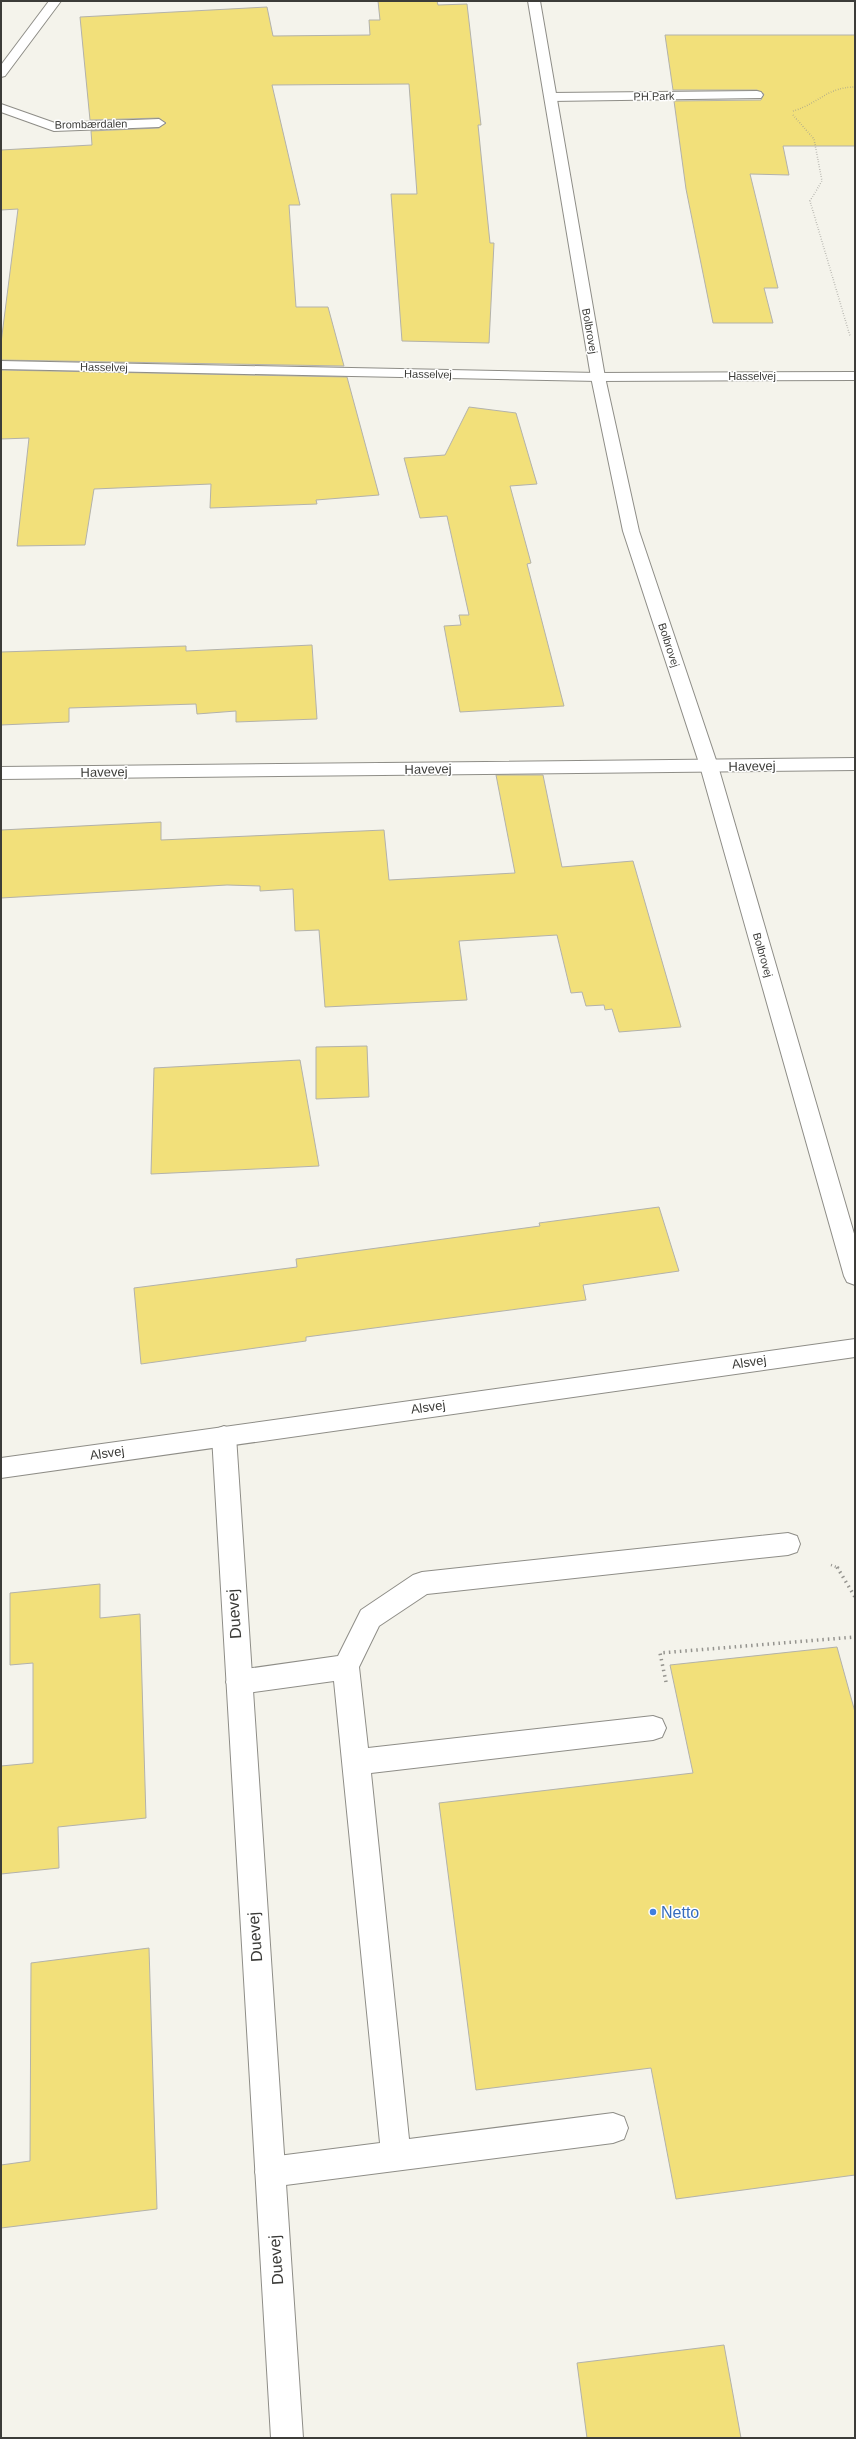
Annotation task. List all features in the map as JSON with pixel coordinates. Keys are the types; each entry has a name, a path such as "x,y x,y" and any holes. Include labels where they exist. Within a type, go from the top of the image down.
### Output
{"street":[{"path":"1,73 55,1"},
{"name":"Bolbrovej","path":"534,1 598,377 631,532 709,766 855,1276"},
{"name":"PH Park","path":"551,97 757,95"},
{"name":"Brombærdalen","path":"1,108 54,127 159,123"},
{"name":"Hasselvej","path":"1,365 598,377 855,376"},
{"name":"Havevej","path":"1,774 855,764"},
{"name":"Alsvej","path":"1,1468 855,1348"},
{"name":"Duevej","path":"224,1436 287,2438"},
{"path":"396,2156 346,1666 370,1618 422,1583 788,1544"},
{"path":"239,1682 346,1666"},
{"path":"356,1762 653,1728"},
{"path":"270,2172 613,2128"}],"path":[{"path":"789,112 802,122 814,139 822,181 810,201 851,337"},
{"path":"653,1728 672,1713 660,1653 855,1637"}],"building":[{"path":"378,1 437,1 438,5 467,4 481,125 478,125 490,243 494,243 489,343 402,341 391,194 417,194 409,84 272,85 300,205 289,205 296,307 328,307 344,366 1,360 1,343 18,209 1,210 1,150 92,145 91,131 159,128 166,123 159,118 90,120 80,17 267,7 273,36 370,35 369,20 380,20"},
{"path":"665,35 855,35 855,146 783,146 789,175 750,174 778,288 764,288 773,323 713,323 686,189 674,101 761,100 764,94 757,90 673,90"},
{"path":"1,370 347,377 379,495 316,500 317,504 210,508 211,484 94,489 85,545 17,546 29,438 1,439"},
{"path":"469,407 516,413 537,484 510,486 531,563 527,564 564,706 460,712 444,626 461,625 459,615 469,615 447,516 420,518 404,458 445,455"},
{"path":"312,645 317,719 236,722 236,711 197,714 196,704 69,708 69,722 1,725 1,652 186,646 186,651"},
{"path":"496,775 543,775 562,867 633,861 681,1027 619,1032 612,1009 605,1010 604,1005 586,1006 582,992 571,993 557,935 459,941 467,1000 325,1007 319,930 295,931 293,889 260,891 260,886 227,885 1,898 1,830 161,822 161,840 384,830 389,880 515,873"},
{"path":"367,1046 369,1097 316,1099 316,1047"},
{"path":"300,1060 319,1166 151,1174 154,1068"},
{"path":"659,1207 679,1271 583,1285 586,1300 306,1337 306,1341 141,1364 134,1288 297,1267 296,1259 540,1226 539,1223"},
{"path":"100,1584 100,1618 140,1614 146,1818 58,1827 59,1868 1,1874 1,1766 33,1763 33,1663 10,1665 10,1593"},
{"path":"837,1647 855,1712 855,2175 676,2199 651,2068 476,2090 439,1803 693,1773 670,1665"},
{"path":"149,1948 157,2209 1,2228 1,2165 30,2161 31,1963"},
{"path":"724,2345 741,2438 587,2438 577,2363"}],"place":[{"name":"Netto","path":"653,1912"}]}
